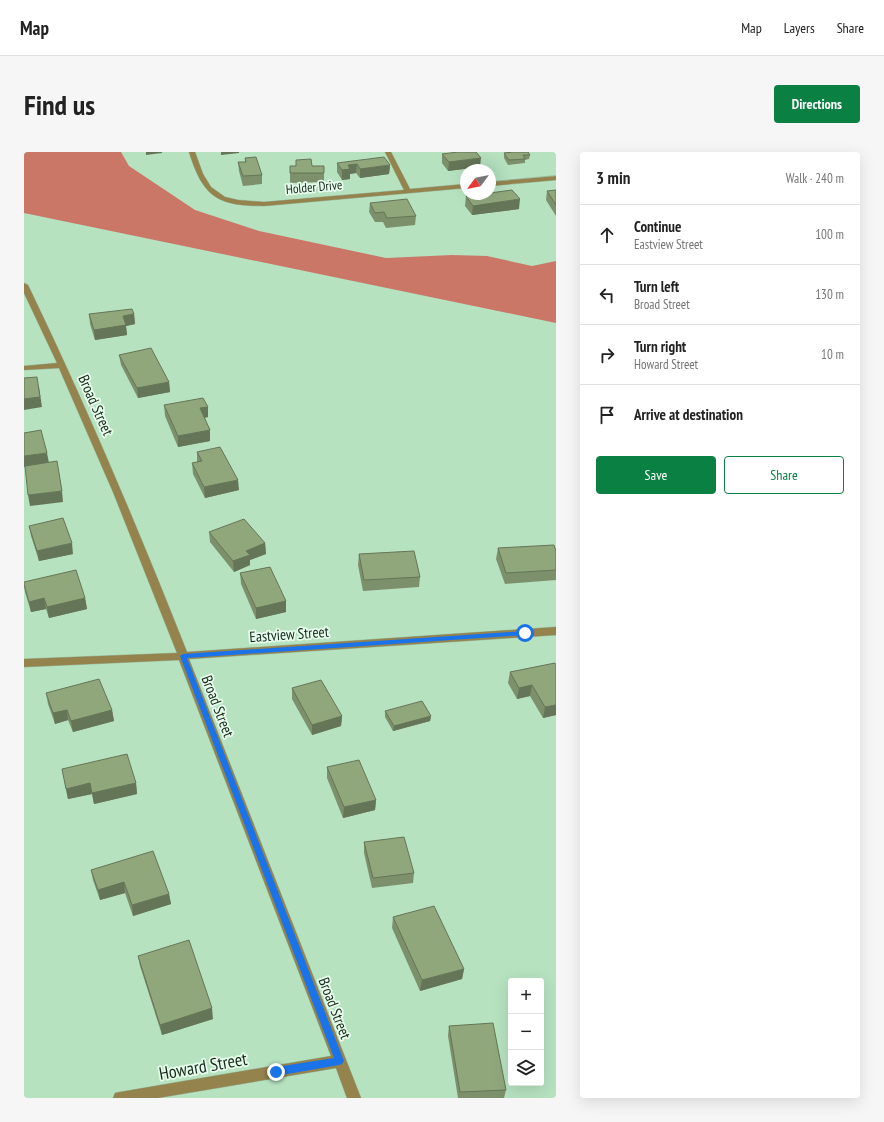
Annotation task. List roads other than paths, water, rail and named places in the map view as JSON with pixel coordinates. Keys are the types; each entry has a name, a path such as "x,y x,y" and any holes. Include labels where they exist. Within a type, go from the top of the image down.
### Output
{"street":[{"name":"Holder Drive","path":"192,152 202,180 207,187 214,194 236,203 264,204 460,187"},
{"path":"388,152 408,191"},
{"path":"496,183 556,178"},
{"name":"Broad Street","path":"24,285 79,402 121,502 183,656 354,1098"},
{"path":"24,368 62,365"},
{"name":"Eastview Street","path":"24,663 183,656 556,631"},
{"name":"Howard Street","path":"120,1098 339,1061"}]}
